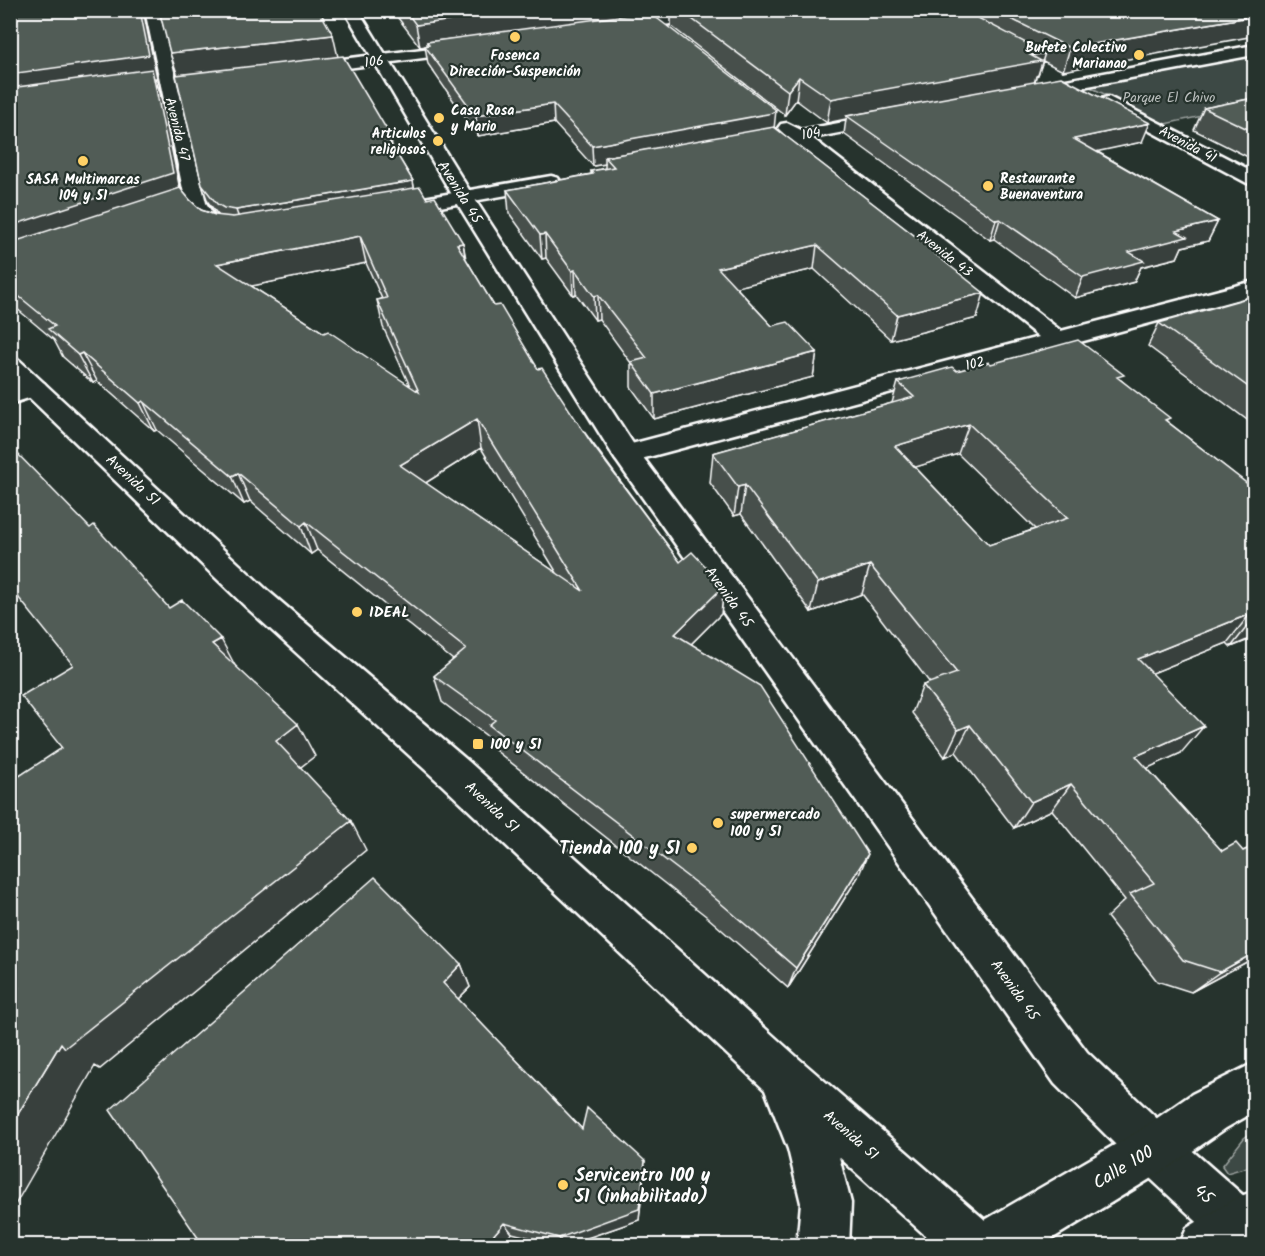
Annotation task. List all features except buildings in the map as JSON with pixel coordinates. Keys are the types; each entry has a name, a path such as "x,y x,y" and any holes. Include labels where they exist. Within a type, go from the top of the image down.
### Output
{"street":[{"name":"Avenida 47","path":"152,10 196,203 212,229 225,234 254,233"},
{"name":"Avenida 45","path":"351,10 464,198 626,454 1071,1068 1154,1149"},
{"path":"605,29 644,17 737,10"},
{"path":"644,17 670,37"},
{"name":"106","path":"285,71 486,46"},
{"path":"1016,95 1254,50"},
{"name":"Avenida 41","path":"1053,74 1254,178"},
{"name":"Avenida 43","path":"770,115 1114,385"},
{"name":"104","path":"728,149 901,117"},
{"path":"382,212 567,179"},
{"path":"175,211 196,203"},
{"name":"102","path":"626,454 1059,342 1254,288"},
{"name":"Avenida 51","path":"19,383 257,599 455,773 782,1074 976,1245"},
{"path":"782,1074 812,1149 826,1203 823,1245"},
{"name":"Calle 100","path":"990,1245 1154,1149 1209,1111 1254,1087"},
{"name":"45","path":"1154,1149 1238,1231"}],"green space":[{"name":"Parque El Chivo","path":"1254,55 1254,105 1165,124 1088,86"},
{"path":"1254,1131 1254,1165 1227,1173 1222,1166 1244,1138"}],"place":[{"name":"Fosenca Dirección-Suspención","path":"515,37"},
{"name":"Bufete Colectivo Marianao","path":"1139,55"},
{"name":"Casa Rosa y Mario","path":"439,118"},
{"name":"Articulos religiosos","path":"438,141"},
{"name":"SASA Multimarcas 104 y 51","path":"83,161"},
{"name":"Restaurante Buenaventura","path":"988,186"},
{"name":"IDEAL","path":"357,612"},
{"name":"100 y 51","path":"478,744"},
{"name":"supermercado 100 y 51","path":"718,823"},
{"name":"Tienda 100 y 51","path":"692,848"},
{"name":"Servicentro 100 y 51 (inhabilitado)","path":"563,1185"}]}
